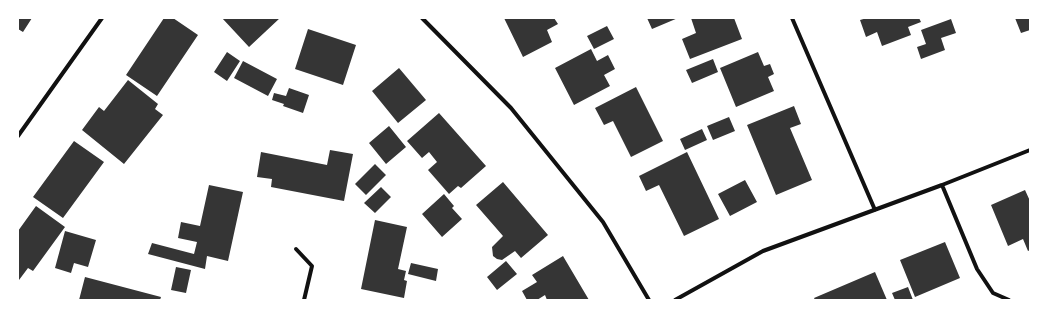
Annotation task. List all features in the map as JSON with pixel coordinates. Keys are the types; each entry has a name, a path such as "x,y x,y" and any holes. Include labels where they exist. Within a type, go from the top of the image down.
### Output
{"street":[{"path":"18,136 102,18"},
{"path":"422,18 511,108 579,192 603,222 649,300"},
{"path":"792,18 875,210"},
{"path":"675,300 763,251 942,185 1030,150"},
{"path":"942,185 977,269 993,293 1009,300"},
{"path":"296,249 312,266 304,300"}],"building":[{"path":"18,18 32,18 23,32 18,29"},
{"path":"164,18 173,18 198,35 157,96 126,75"},
{"path":"222,18 280,18 249,47"},
{"path":"504,18 554,18 558,24 547,30 552,42 523,57"},
{"path":"647,18 678,18 652,29"},
{"path":"691,18 734,18 742,39 690,59 682,39 696,33"},
{"path":"867,18 919,18 921,22 908,27 911,35 882,46 877,32 866,37 860,20"},
{"path":"1015,18 1030,18 1030,30 1021,33"},
{"path":"951,19 956,33 941,38 945,50 921,59 917,47 926,44 921,30"},
{"path":"607,26 614,39 594,49 587,36"},
{"path":"308,29 356,45 343,85 295,69"},
{"path":"591,49 597,61 608,55 615,69 604,75 610,86 574,105 555,68"},
{"path":"227,52 240,61 227,81 214,72"},
{"path":"758,52 764,66 770,64 774,74 768,77 774,91 736,107 720,68"},
{"path":"713,59 718,72 692,83 686,70"},
{"path":"243,61 277,79 268,96 234,78"},
{"path":"399,68 426,100 398,123 372,91"},
{"path":"128,80 158,104 155,109 163,115 124,164 82,130 99,107 104,111"},
{"path":"636,87 663,141 631,157 613,121 604,125 595,108"},
{"path":"289,88 309,95 303,113 283,106 284,104 272,100 274,93 286,96"},
{"path":"794,106 801,124 790,128 812,180 776,195 747,125"},
{"path":"439,113 486,166 461,188 458,186 449,194 428,170 437,162 429,152 422,158 407,141"},
{"path":"729,117 735,131 713,140 707,126"},
{"path":"389,126 406,147 386,164 369,143"},
{"path":"702,129 707,140 685,150 680,139"},
{"path":"74,141 104,162 63,218 33,197"},
{"path":"330,150 353,154 344,201 271,187 272,179 257,177 261,152 327,165"},
{"path":"687,152 719,219 684,236 659,185 646,191 639,176"},
{"path":"375,164 386,175 366,195 355,184"},
{"path":"745,180 757,202 730,216 718,194"},
{"path":"503,182 548,235 521,258 515,251 502,260 493,256 492,247 503,236 476,205"},
{"path":"209,185 243,192 228,261 207,256 205,269 148,254 152,243 194,254 197,242 178,238 181,222 200,226"},
{"path":"381,187 391,197 375,213 364,203"},
{"path":"1025,190 1030,201 1030,250 1028,251 1023,239 1008,246 991,205"},
{"path":"444,194 454,206 452,208 462,219 442,237 422,214"},
{"path":"36,206 65,227 33,271 28,268 19,280 18,231"},
{"path":"375,220 407,227 398,269 406,271 404,280 407,281 404,298 361,289"},
{"path":"65,231 96,240 88,267 74,263 71,273 55,268"},
{"path":"945,242 960,278 915,297 900,260"},
{"path":"563,256 589,300 547,300 545,295 537,300 527,300 522,291 537,282 532,275"},
{"path":"506,261 517,274 497,290 487,277"},
{"path":"411,263 438,269 436,281 408,274"},
{"path":"176,267 191,270 186,293 171,290"},
{"path":"875,272 887,300 815,300 814,298"},
{"path":"85,277 161,297 160,300 79,300"},
{"path":"908,287 913,300 895,300 892,293"}]}
